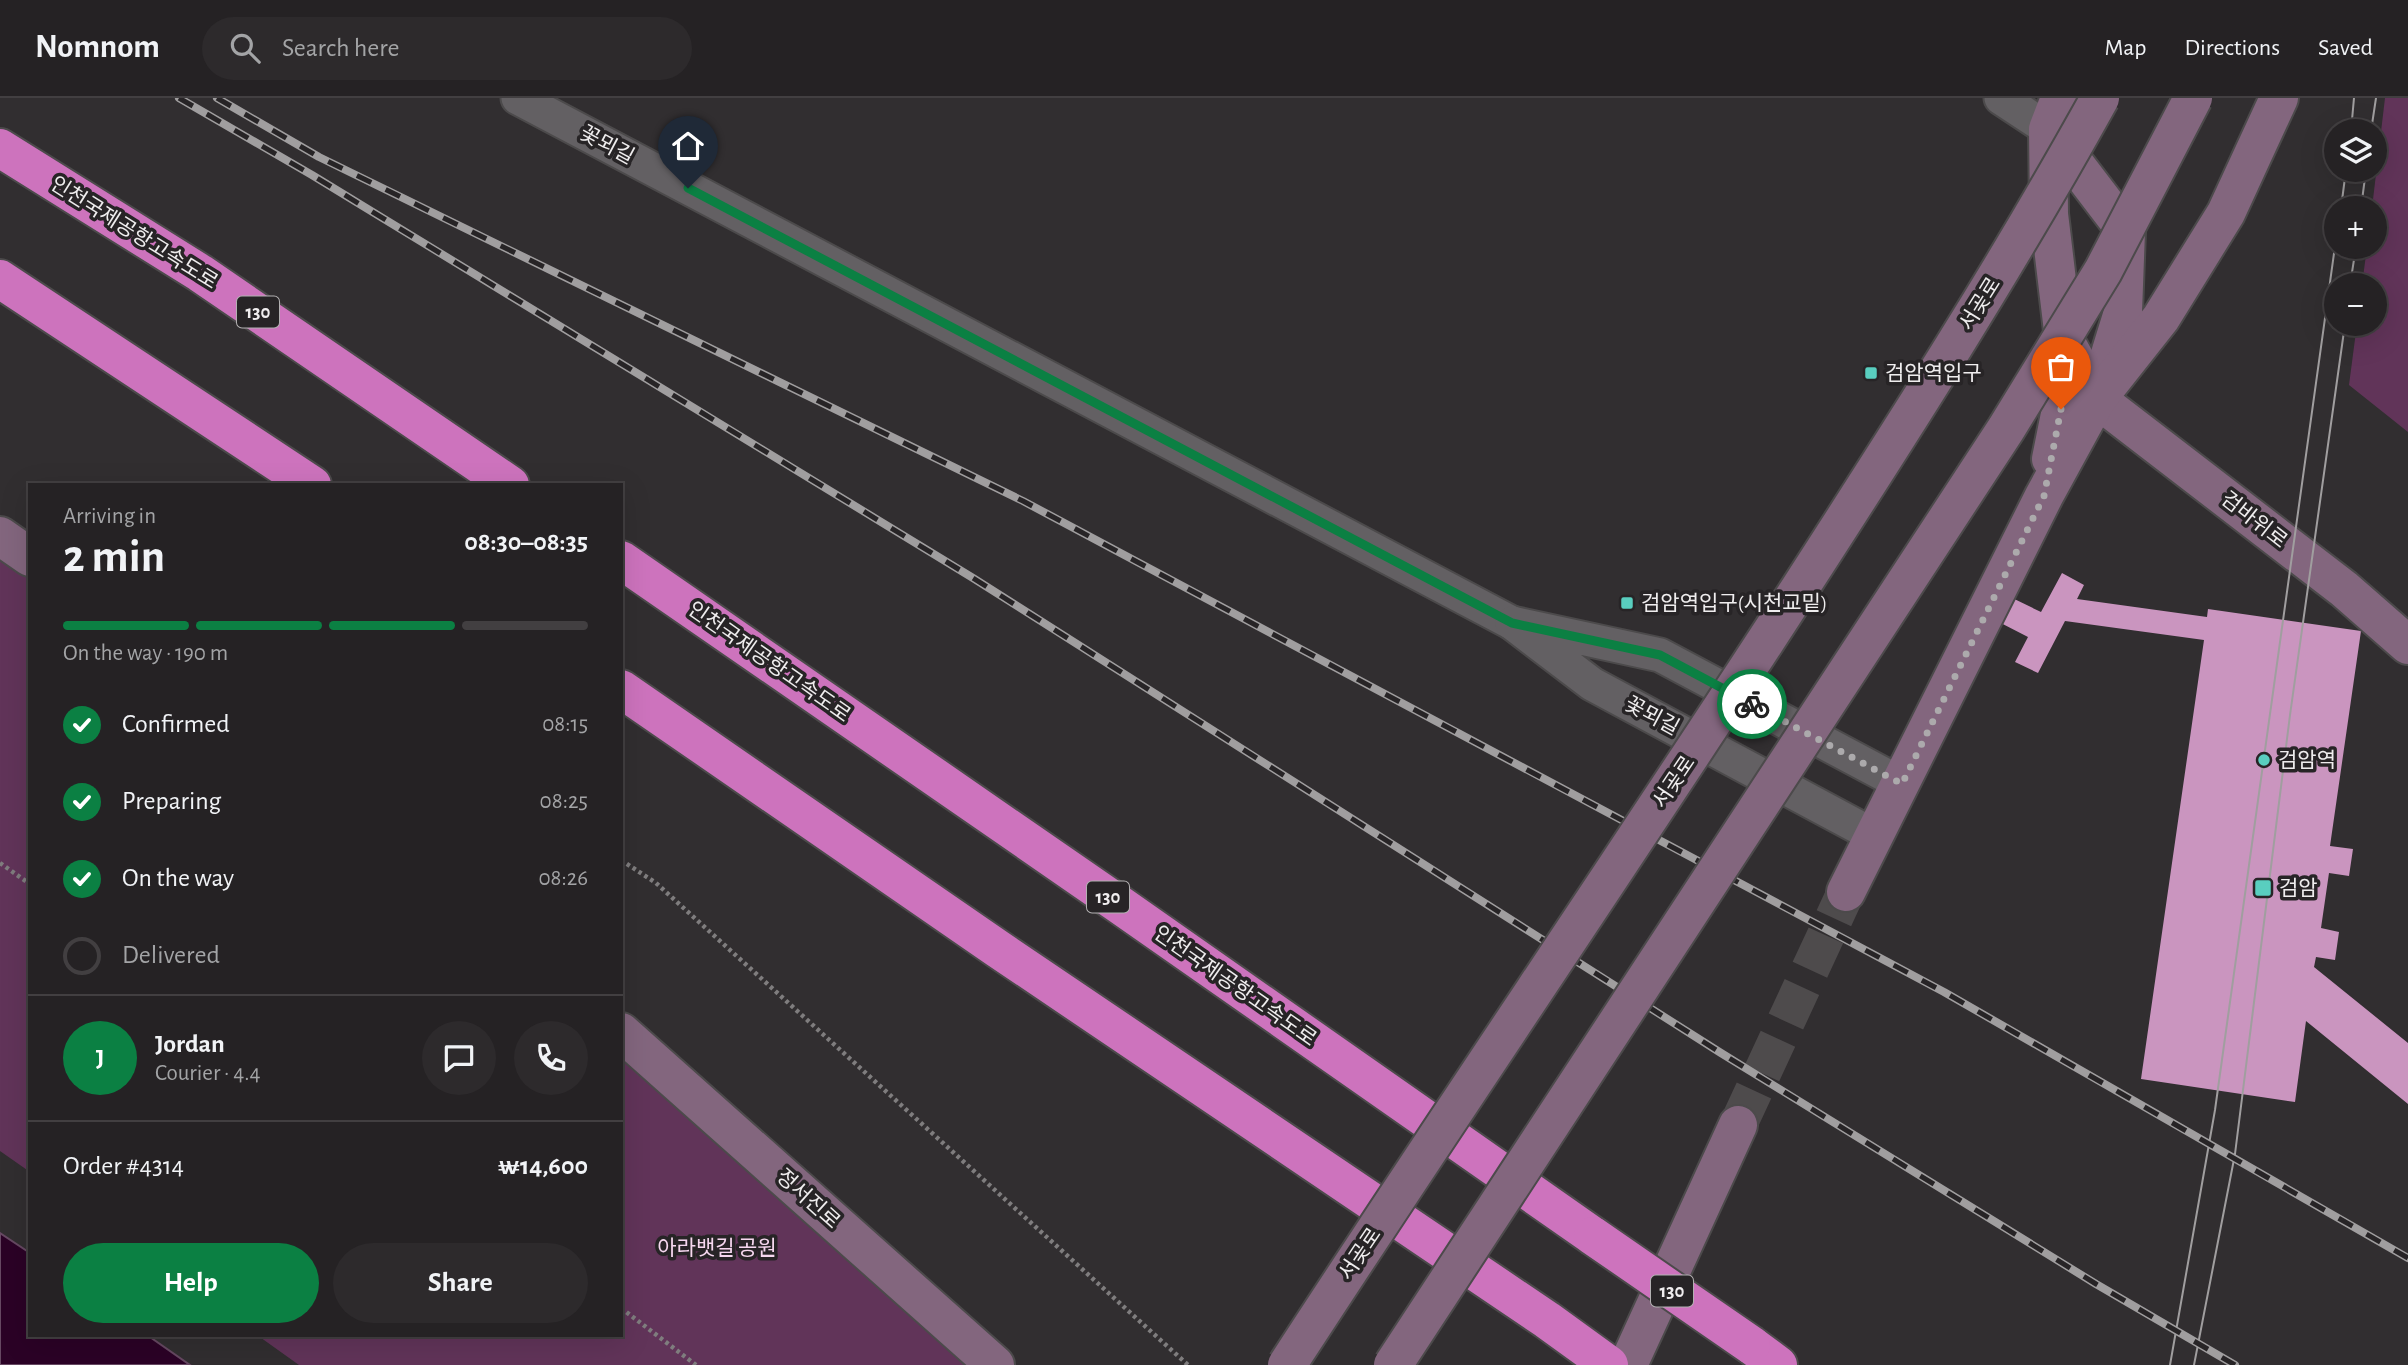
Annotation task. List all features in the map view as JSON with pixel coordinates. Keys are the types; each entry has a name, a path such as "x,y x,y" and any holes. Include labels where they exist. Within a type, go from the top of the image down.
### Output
{"highway":[{"name":"인천국제공항고속도로","path":"0,148 200,273 507,483"},
{"path":"0,279 309,483"},
{"name":"인천국제공항고속도로","path":"623,562 1097,889 1764,1355"},
{"path":"623,691 1547,1320 1609,1365"}],"main road":[{"name":"서곶로","path":"1287,1365 1718,715 1905,425 2039,208 2099,98"},
{"path":"1393,1365 2006,429 2103,271 2193,98"},
{"path":"1846,892 2044,496 2097,399 2161,318 2226,213 2279,98"},
{"path":"2044,496 2061,409 2064,339 2049,214 2054,113"},
{"path":"2054,113 2126,231 2123,312 2097,399"},
{"path":"2064,339 2097,399"},
{"name":"검바위로","path":"2097,399 2344,589 2408,645"},
{"path":"0,536 28,556"},
{"name":"정서진로","path":"623,1034 995,1365"},
{"path":"1628,1365 1738,1125"}],"street":[{"name":"꽃뫼길","path":"518,98 1512,623 1592,684 1875,836"},
{"path":"2001,98 2054,113"},
{"name":"꽃뫼길","path":"1512,623 1660,655 1902,784"}],"path":[{"path":"623,861 656,883 1188,1365"},
{"path":"0,863 28,883"},
{"path":"623,1310 696,1365"}],"green space":[{"path":"2385,98 2408,98 2408,432 2349,385 2355,336 2387,336 2387,273 2364,273 2365,259 2387,259 2387,196 2373,196 2375,182 2387,182 2387,119 2383,119"},
{"path":"0,536 28,556 28,1171 0,1151"},
{"name":"아라뱃길 공원","path":"623,1034 995,1365 299,1365 260,1337 623,1337"}],"shaded area":[{"path":"0,1233 28,1252 28,1337 150,1337 190,1365 0,1365"}],"building":[{"name":"검암역","path":"2062,573 2084,585 2077,599 2207,617 2208,609 2361,631 2330,846 2353,849 2349,876 2329,873 2321,928 2339,932 2335,960 2316,957 2314,967 2408,1043 2408,1104 2306,1021 2295,1102 2141,1079 2204,640 2065,621 2038,673 2015,662 2028,637 1993,619 2006,595 2041,612"}],"tunnel":[{"path":"1738,1125 1846,892"}],"tram line":[{"path":"2352,119 2354,98"},
{"path":"2373,119 2376,98"},
{"path":"2343,196 2344,182"},
{"path":"2363,196 2364,182"},
{"path":"2170,1365 2215,1110 2333,259"},
{"path":"2352,273 2354,259"},
{"path":"2194,1365 2235,1154 2290,715 2343,336"}],"railway":[{"path":"179,98 312,175 973,578 1721,1053 2096,1284 2235,1365"},
{"path":"217,98 319,157 1023,501 1944,992 2408,1258"}],"way so far":[{"path":"1752,704 1902,784 2044,496 2061,409"}],"place":[{"name":"검암역입구","path":"1871,373"},
{"name":"검암역입구(시천교밑)","path":"1627,603"},
{"name":"검암역","path":"2264,760"},
{"name":"검암","path":"2263,888"}],"route":[{"path":"688,188 1512,623 1660,655 1752,704"}]}
